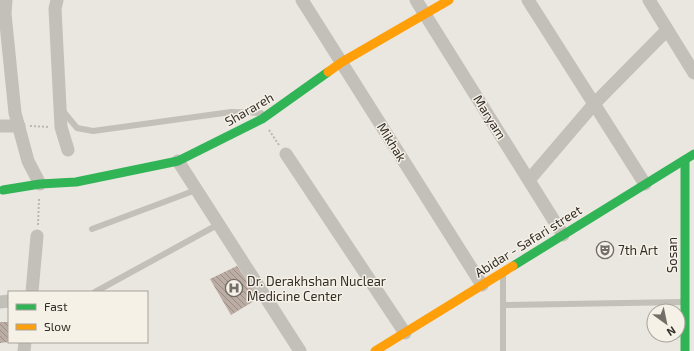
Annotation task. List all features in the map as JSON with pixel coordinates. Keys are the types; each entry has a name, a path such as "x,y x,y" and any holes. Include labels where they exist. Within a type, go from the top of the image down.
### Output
{"street":[{"path":"6,0 5,14 15,113 28,161 40,184"},
{"path":"58,0 56,9 61,127 68,150"},
{"name":"Mikhak","path":"302,0 482,285"},
{"name":"Maryam","path":"416,0 563,235"},
{"name":"Sharareh","path":"3,190 40,184 76,182 178,161 262,119 342,62 448,0"},
{"path":"528,0 645,184"},
{"path":"649,0 694,73"},
{"path":"529,180 594,104 667,30"},
{"path":"0,126 19,126"},
{"path":"286,154 405,333"},
{"name":"Abidar - Safari street","path":"375,351 694,154"},
{"name":"Sosan","path":"685,160 690,278 685,302 685,351"},
{"path":"178,161 300,351"},
{"path":"32,291 37,236"}],"lane":[{"path":"60,109 77,128 93,131 231,112 270,114"},
{"path":"92,229 196,190"},
{"path":"97,291 218,224"},
{"path":"503,272 503,351"},
{"path":"503,305 685,302"}],"path":[{"path":"262,119 286,154"},
{"path":"19,126 61,127"},
{"path":"37,236 40,184"}],"building":[{"name":"Dr. Derakhshan Nuclear Medicine Center","path":"237,266 259,298 231,315 210,279"},
{"path":"0,322 8,322 8,342 0,343"}],"traffic: fast":[{"path":"3,190 40,184 76,182 178,161 262,119 328,72"},
{"path":"513,266 694,154"},
{"path":"685,160 685,351"}],"traffic: slow":[{"path":"328,72 342,62 449,0"},
{"path":"375,351 513,266"}],"place":[{"name":"7th Art","path":"605,250"},
{"name":"Dr. Derakhshan Nuclear Medicine Center","path":"234,288"}]}
